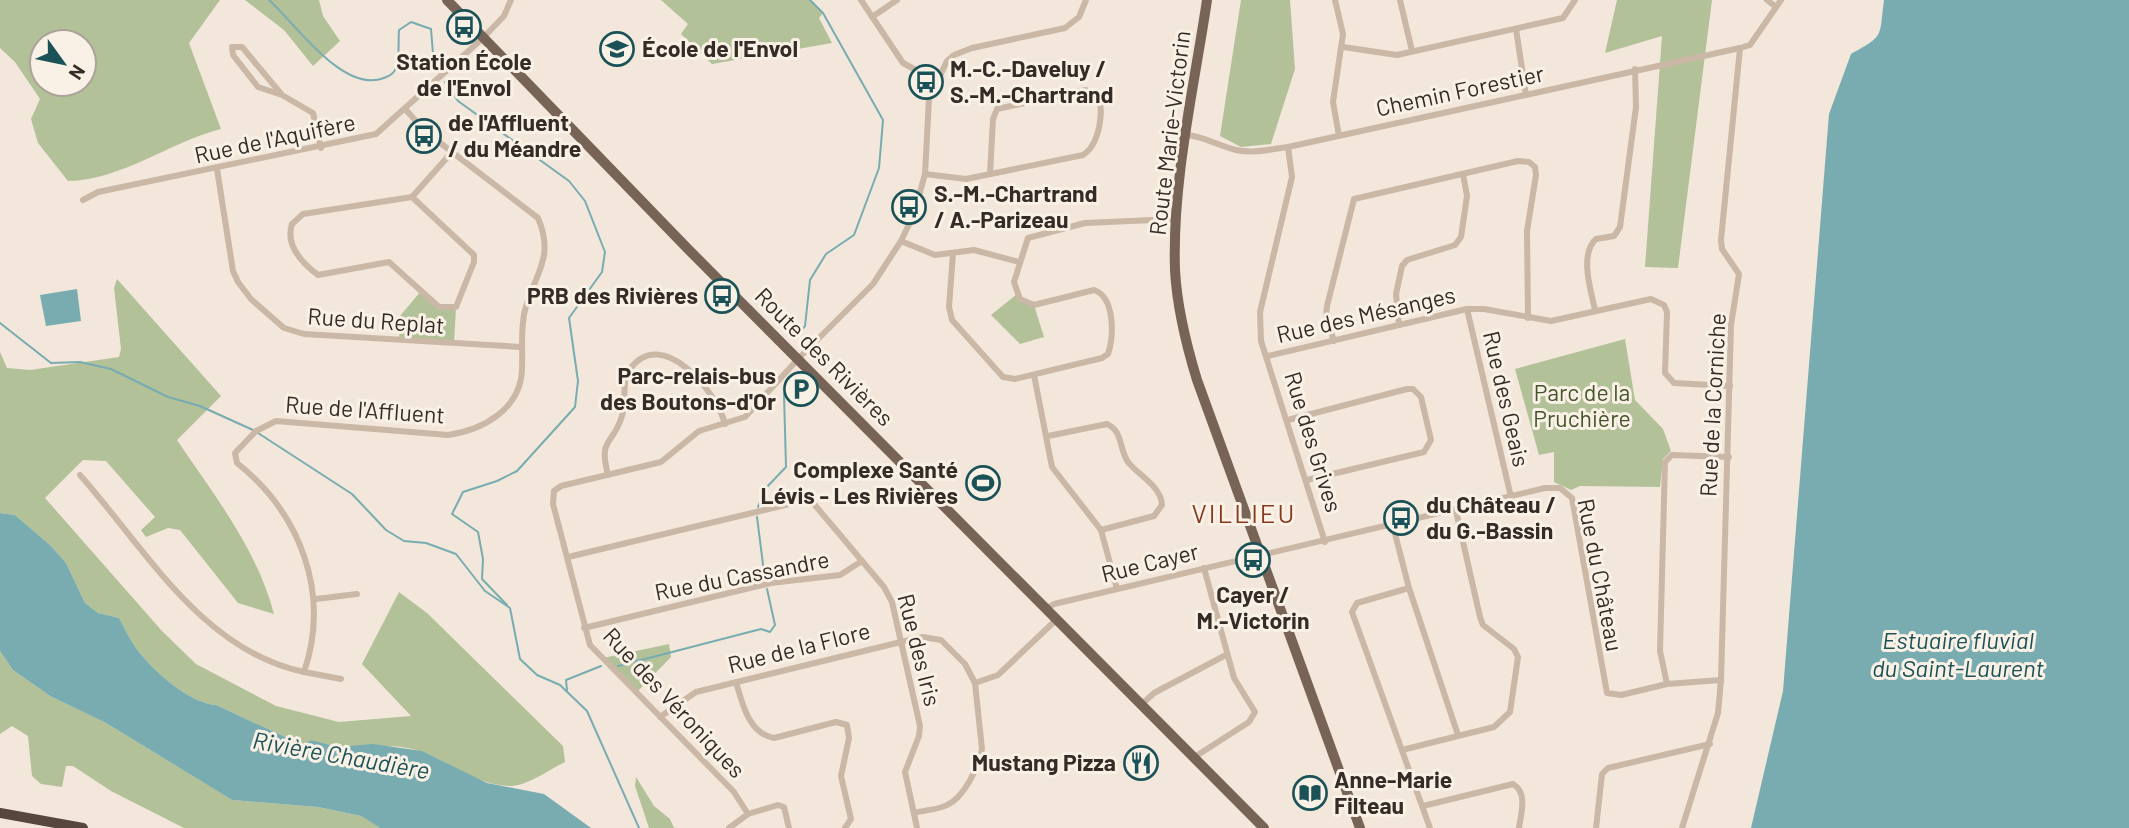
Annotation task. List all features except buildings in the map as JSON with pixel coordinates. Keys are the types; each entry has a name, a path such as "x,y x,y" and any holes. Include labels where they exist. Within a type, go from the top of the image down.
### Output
{"highway":[{"path":"0,813 83,828"},
{"path":"35,820 72,828"}],"main road":[{"name":"Route des Rivières","path":"447,0 1264,828"},
{"name":"Route Marie-Victorin","path":"1207,0 1176,219 1175,273 1186,346 1360,828"}],"street":[{"name":"Rue de l'Aquifère","path":"83,200 98,192 321,148 376,134 482,38 504,16 511,0"},
{"path":"860,0 903,63 936,81"},
{"path":"872,17 897,0"},
{"path":"725,424 715,398 678,361 660,354 641,359 627,373 622,418 604,447 608,475 668,459 699,431 725,424 745,417 873,284 901,241 914,214 925,174 929,99 947,61 960,52 1065,28 1080,17 1086,0"},
{"path":"1335,0 1343,34 1333,102 1339,136"},
{"path":"1400,0 1412,51"},
{"path":"1343,47 1388,55 1412,51 1563,18 1575,0"},
{"path":"1767,0 1776,7"},
{"path":"1740,48 1749,44 1781,0"},
{"path":"1516,29 1526,95"},
{"path":"282,95 242,47 232,47 233,55 258,87 282,95 313,113 321,148"},
{"name":"Chemin Forestier","path":"1188,135 1207,137 1236,150 1255,152 1288,147 1634,69 1740,48"},
{"name":"Rue de la Corniche","path":"1682,828 1710,744 1718,713 1721,680 1731,325 1739,274 1722,249 1721,240 1740,48"},
{"path":"1595,310 1588,277 1589,250 1597,239 1614,236 1620,227 1636,107 1634,69"},
{"path":"925,174 958,180 990,174 1083,155 1097,138 1100,99 1096,93 1086,90 997,109 993,119 990,174"},
{"name":"Rue de l'Affluent","path":"304,672 316,599 300,544 263,486 237,463 235,453 267,423 276,421 448,435 472,430 499,415 519,389 523,370 521,347 528,299 544,263 544,232 538,218 526,206 426,132 405,108"},
{"name":"Rue des Grives","path":"1288,147 1292,177 1260,312 1261,341 1268,356 1325,542"},
{"path":"412,197 474,255 470,274 456,307 439,307 389,262 318,275 306,266 291,242 292,224 303,214 412,197 452,152"},
{"path":"1334,341 1326,317 1327,306 1354,199 1518,161 1529,162 1535,167 1527,231 1528,318"},
{"name":"Rue du Replat","path":"217,169 233,271 251,299 284,328 304,334 521,347"},
{"path":"1399,325 1396,294 1402,267 1407,260 1455,245 1461,237 1468,196 1463,174"},
{"path":"953,253 949,314 956,328 1003,377 1015,379 1108,354 1111,339 1108,300 1094,290 1027,304 1020,299 1015,288 1019,262 1027,238 1085,223 1176,219"},
{"path":"901,241 934,256 974,250 1019,262"},
{"name":"Rue des Mésanges","path":"1268,356 1467,309 1484,309 1550,321 1651,299 1664,305 1667,312 1665,373 1668,379 1674,383 1730,386"},
{"name":"Rue des Geais","path":"1467,309 1511,497"},
{"path":"1034,375 1052,467 1057,477 1101,530 1117,589"},
{"path":"1288,420 1407,389 1413,389 1421,397 1431,440 1424,452 1307,480"},
{"path":"1048,436 1107,424 1112,426 1126,458 1159,492 1162,505 1154,516 1101,530"},
{"path":"1667,684 1660,651 1665,462 1672,455 1728,457"},
{"path":"80,475 148,558 207,622 270,661 304,672 341,679"},
{"name":"Rue des Véroniques","path":"608,475 561,486 554,491 553,504 590,645 734,792 748,814"},
{"name":"Rue du Château","path":"1262,554 1325,542 1553,487 1560,488 1572,498 1589,609 1607,693 1621,695 1667,684 1721,680"},
{"name":"Rue des Iris","path":"568,556 807,501 823,513 889,593 919,726 919,736 905,772 917,828"},
{"path":"1402,750 1494,727 1503,721 1514,696 1518,657 1514,649 1483,625 1456,511"},
{"path":"1393,526 1409,588 1458,735"},
{"name":"Rue Cayer","path":"1047,608 1054,604 1262,554"},
{"name":"Rue du Cassandre","path":"584,628 771,583 840,575 862,562"},
{"path":"1193,758 1255,715 1234,678 1226,655 1204,568"},
{"path":"1409,588 1357,603 1352,612 1430,828"},
{"path":"316,599 357,594"},
{"path":"975,683 998,675 1057,619"},
{"name":"Rue de la Flore","path":"660,717 688,695 923,637 941,640 965,664 975,683 980,708 980,759 955,800 947,806 914,813"},
{"path":"1142,704 1154,693 1226,655"},
{"path":"736,682 743,706 758,732 764,736 774,738 836,722 847,725 849,738 841,776 851,819 845,828"},
{"path":"1596,828 1602,774 1608,768 1710,744"},
{"path":"1423,806 1513,784 1522,794 1519,828"},
{"path":"729,828 748,814 778,805 783,807 789,828"}],"green space":[{"path":"0,0 220,0 189,43 221,129 183,142 127,168 88,179 68,181 38,143 31,119 39,98 98,98 98,28 28,28 28,81 15,62 0,48"},
{"path":"245,0 319,0 323,16 340,41 313,66 284,30"},
{"path":"661,0 810,0 823,13 819,18 832,43 712,64 681,34 688,24"},
{"path":"1241,0 1290,0 1295,69 1271,144 1241,147 1220,136"},
{"path":"1617,0 1712,0 1678,268 1645,267 1662,36 1605,53"},
{"path":"117,279 221,396 177,440 246,545 274,614 238,603 180,530 168,528 146,537 141,530 155,517 106,461 83,460 45,498 162,631 196,664 276,706 339,722 411,716 362,664 399,592 427,613 563,746 565,762 524,783 499,785 476,778 408,748 337,746 311,740 303,745 216,705 195,699 173,685 146,660 133,644 119,618 98,613 85,603 66,563 51,546 15,515 0,513 0,352 7,368 30,370 119,357 121,349 114,288"},
{"path":"421,291 439,307 456,307 454,344 399,341 400,316"},
{"path":"1017,294 1034,305 1044,337 1020,344 991,315"},
{"name":"Parc de la Pruchière","path":"1625,339 1635,400 1663,429 1671,451 1663,459 1660,487 1580,486 1571,490 1554,482 1554,452 1539,455 1515,369"},
{"path":"669,644 671,657 636,693 603,658"},
{"path":"0,651 13,670 50,696 106,723 232,800 318,807 361,816 380,828 184,828 111,791 73,766 66,766 62,787 41,784 32,776 28,736 12,726 0,734"},
{"path":"636,777 654,806 670,819 674,828 649,828 635,786"}],"water":[{"name":"Estuaire fluvial du Saint-Laurent","path":"1884,0 2129,0 2129,828 1751,828 1783,691 1829,114 1851,54 1870,43 1878,34"},
{"path":"77,289 81,321 46,326 40,295"},
{"name":"Rivière Chaudière","path":"0,513 15,515 51,546 66,563 85,603 98,613 119,618 133,644 146,660 173,685 195,699 216,705 303,745 311,740 337,747 373,744 422,751 487,783 544,794 591,828 380,828 361,816 318,807 232,800 106,723 50,696 13,670 0,651"}],"waterway":[{"path":"269,0 321,54 353,76 368,80 384,78 393,73 398,59 399,30 411,22 431,29 434,66"},
{"path":"796,337 805,326 810,280 826,254 854,235 879,168 883,120 823,13 810,0"},
{"path":"445,82 458,101 569,181 585,201 605,252 602,272 569,318 578,381 575,407 517,471 463,492 452,514 478,532 483,559 482,579 507,605"},
{"path":"0,323 51,363 80,362 111,369 168,397 200,406 253,430"},
{"path":"758,507 764,490 786,467 784,394"},
{"path":"258,433 352,494 386,530 404,541 426,543 456,554 485,591 510,608 520,659 537,675 560,685 587,711 639,828"},
{"path":"757,517 765,580"},
{"path":"618,666 761,629 770,632 775,625 767,589"},
{"path":"567,690 566,680 601,666"}],"place":[{"name":"Station École de l'Envol","path":"464,27"},
{"name":"École de l'Envol","path":"617,49"},
{"name":"M.-C.-Daveluy / S.-M.-Chartrand","path":"926,82"},
{"name":"de l'Affluent / du Méandre","path":"424,136"},
{"name":"S.-M.-Chartrand / A.-Parizeau","path":"909,207"},
{"name":"PRB des Rivières","path":"722,296"},
{"name":"Parc-relais-bus des Boutons-d'Or","path":"801,389"},
{"name":"Complexe Santé Lévis - Les Rivières","path":"983,483"},
{"name":"du Château / du G.-Bassin","path":"1401,518"},
{"name":"Cayer / M.-Victorin","path":"1253,560"},
{"name":"Mustang Pizza","path":"1141,763"},
{"name":"Anne-Marie Filteau","path":"1310,793"}],"district":[{"name":"VILLIEU","path":"1244,514"}]}
